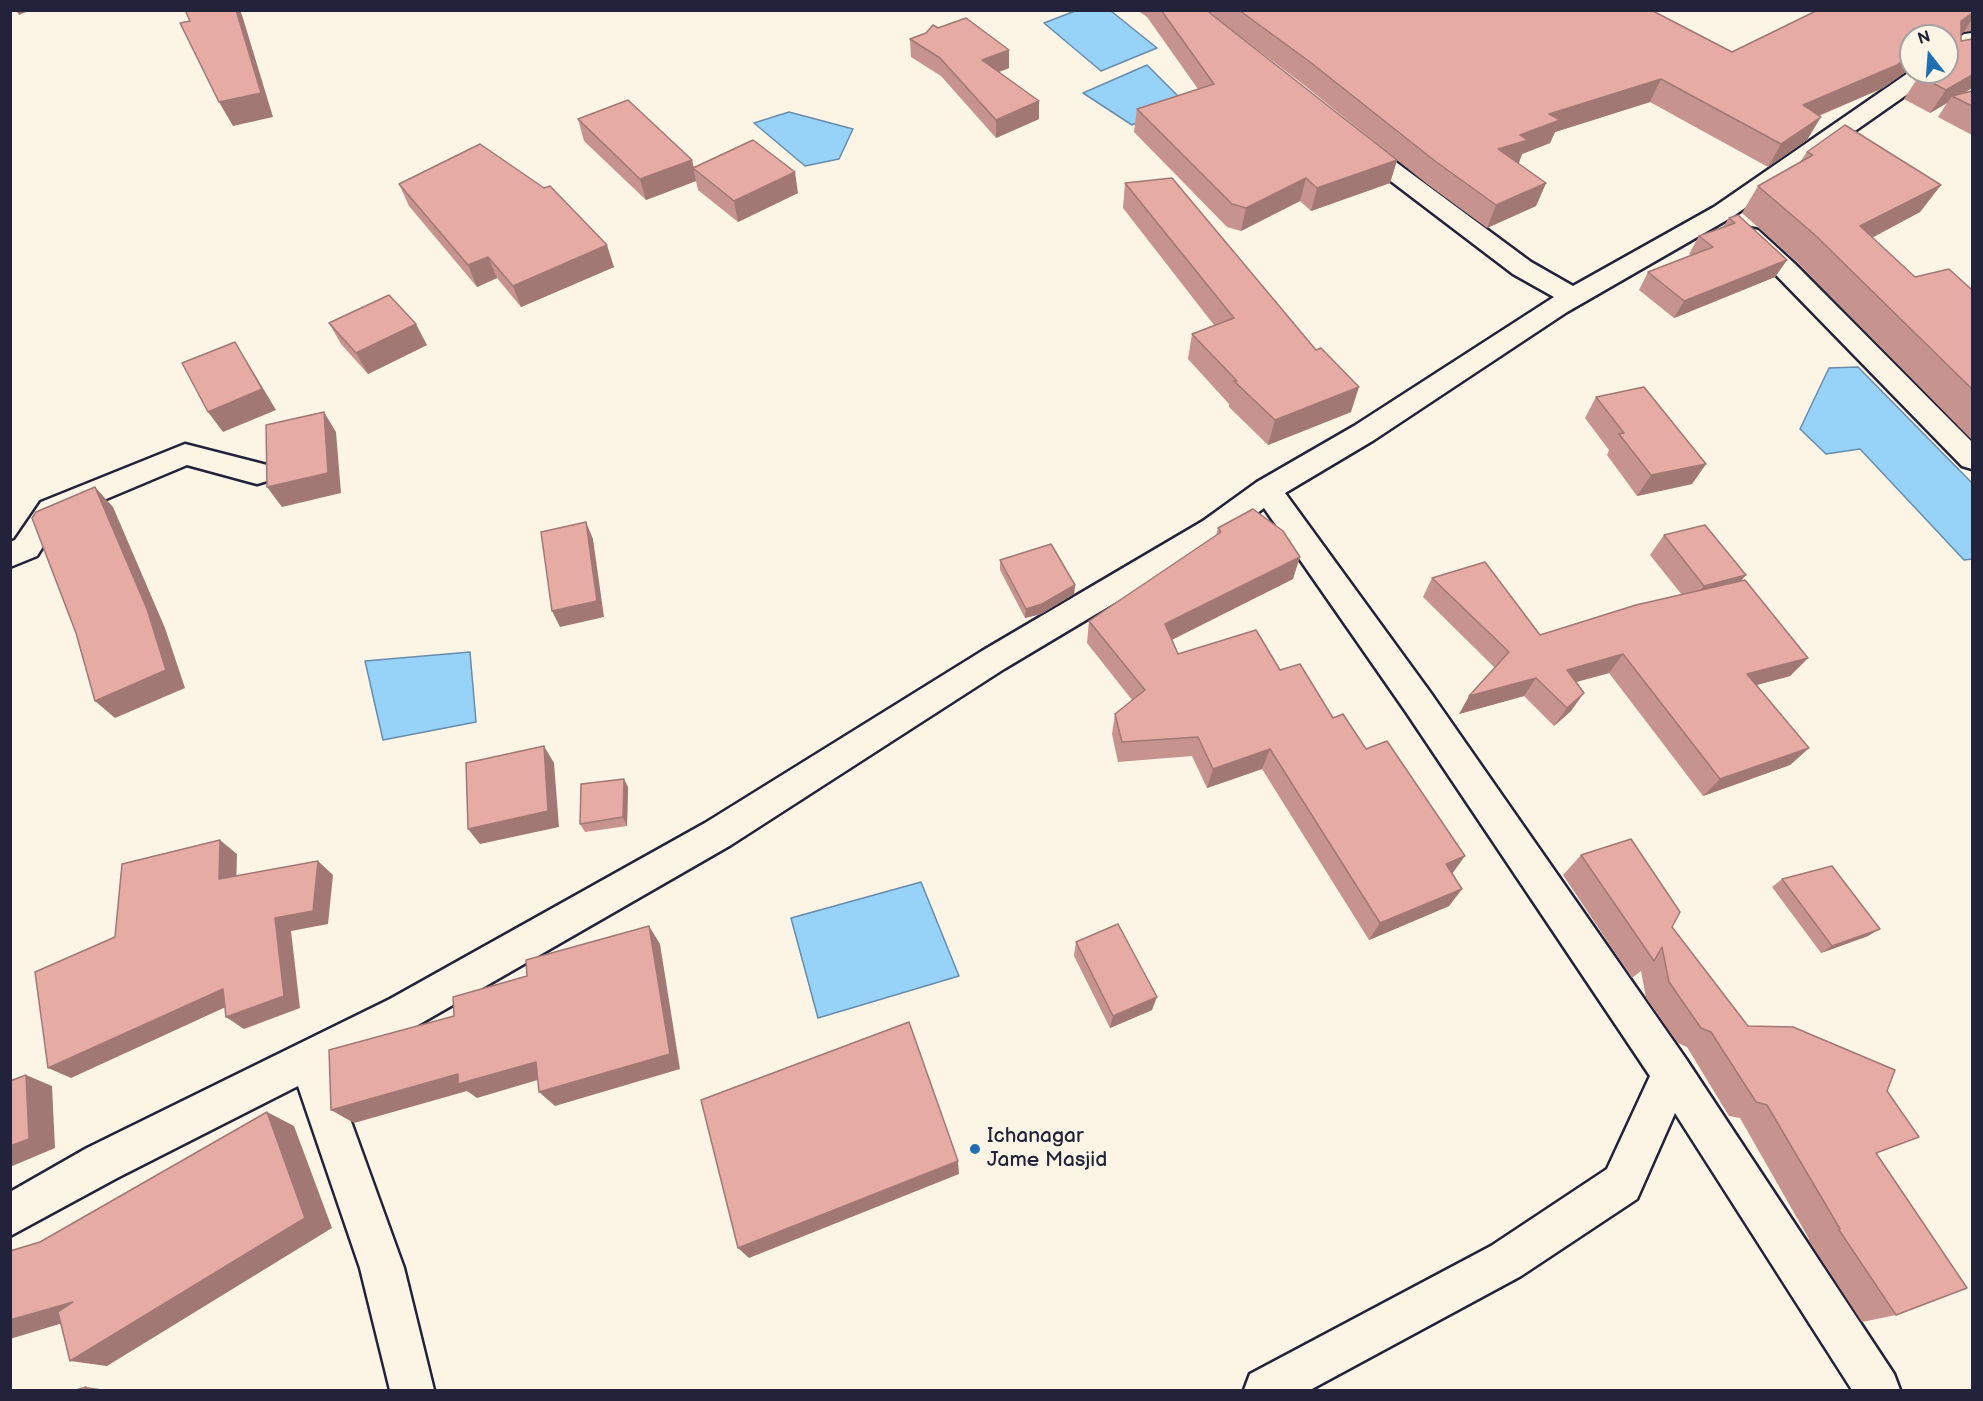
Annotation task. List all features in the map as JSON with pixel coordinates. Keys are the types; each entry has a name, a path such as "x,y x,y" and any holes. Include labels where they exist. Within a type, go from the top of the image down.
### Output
{"street":[{"path":"1959,48 1972,39"},
{"path":"10,1215 102,1163 404,1012 718,834 993,660 1214,529 1267,490 1364,433 1557,306 1575,298 1723,213 1907,84"},
{"path":"1339,129 1522,268 1575,298"},
{"path":"1723,213 1786,270 1972,459"},
{"path":"10,555 26,548 51,510 185,454 257,473"},
{"path":"1267,490 1411,693 1672,1074 1878,1390"},
{"path":"309,1060 382,1268 412,1390"},
{"path":"1266,1390 1506,1261 1622,1184 1672,1074"}],"water":[{"path":"1075,11 1111,11 1157,48 1101,71 1044,23"},
{"path":"1147,65 1182,100 1132,125 1083,93"},
{"path":"789,112 853,129 839,159 805,166 754,123"},
{"path":"1858,367 1972,483 1972,559 1964,560 1860,449 1826,454 1800,429 1829,368"},
{"path":"470,652 476,722 383,740 365,661"},
{"path":"921,882 959,976 818,1018 791,918"}],"building":[{"path":"185,10 236,10 261,93 219,102 180,23 190,21"},
{"path":"1161,10 1206,10 1397,160 1317,188 1306,178 1246,208 1232,204 1137,109 1214,84"},
{"path":"1239,10 1651,10 1732,52 1818,10 1972,10 1972,13 1961,21 1961,41 1972,39 1972,75 1959,82 1959,24 1899,24 1899,64 1803,105 1821,117 1781,144 1661,79 1549,114 1560,120 1520,135 1528,140 1498,149 1546,183 1496,205 1435,161 1310,62"},
{"path":"966,18 1009,50 982,60 1039,101 996,120 940,58 910,39 926,33 933,25 938,28"},
{"path":"1934,84 1956,84 1946,90"},
{"path":"1972,91 1972,106 1952,96"},
{"path":"628,100 692,160 640,179 578,119"},
{"path":"1845,125 1941,185 1860,226 1915,277 1949,269 1972,290 1972,389 1815,235 1758,186 1813,155 1807,152"},
{"path":"753,140 795,172 734,201 693,168"},
{"path":"480,144 544,188 550,186 607,245 513,286 488,257 468,265 399,184"},
{"path":"1172,178 1316,350 1321,348 1359,387 1275,420 1234,381 1237,381 1192,334 1234,318 1125,183"},
{"path":"1738,215 1787,260 1684,301 1648,272 1713,247 1699,236 1735,223 1729,218"},
{"path":"389,295 416,324 356,353 329,323"},
{"path":"235,342 262,389 208,412 182,363"},
{"path":"1644,387 1706,464 1651,475 1619,434 1624,433 1596,397"},
{"path":"324,412 328,473 267,487 266,425"},
{"path":"95,487 147,609 166,670 95,701 76,633 32,518 36,512"},
{"path":"1253,509 1283,531 1300,557 1165,624 1178,654 1256,630 1280,670 1300,664 1333,718 1343,714 1366,749 1387,741 1465,856 1446,864 1462,889 1380,923 1270,749 1213,769 1198,737 1122,742 1115,714 1145,690 1089,621 1221,532 1218,528"},
{"path":"586,522 597,601 552,611 541,532"},
{"path":"1705,525 1746,575 1704,586 1664,535"},
{"path":"1051,544 1075,585 1042,604 1026,609 1000,560"},
{"path":"1485,562 1540,635 1636,605 1745,580 1808,658 1747,674 1809,748 1720,779 1623,654 1567,670 1584,693 1567,708 1536,678 1469,696 1509,652 1432,578"},
{"path":"544,746 548,811 468,829 466,763"},
{"path":"624,779 623,817 580,824 581,784"},
{"path":"1631,839 1680,912 1672,927 1748,1026 1793,1027 1895,1070 1887,1091 1919,1137 1876,1153 1967,1288 1896,1315 1839,1230 1767,1105 1756,1102 1711,1032 1701,1028 1669,982 1662,947 1654,961 1581,855"},
{"path":"220,840 219,879 318,861 313,911 275,918 284,996 226,1017 223,989 48,1068 35,972 115,937 122,864"},
{"path":"1832,866 1880,929 1832,946 1782,879"},
{"path":"1118,924 1157,997 1113,1016 1076,942"},
{"path":"649,926 670,1054 539,1092 536,1062 458,1084 458,1074 331,1110 329,1050 454,1016 453,997 527,976 526,960"},
{"path":"909,1022 958,1161 738,1248 701,1100"},
{"path":"26,1075 29,1139 10,1146 10,1081"},
{"path":"267,1112 305,1218 70,1361 58,1312 73,1302 10,1320 10,1251 40,1242"}],"place":[{"name":"Ichanagar Jame Masjid","path":"975,1149"}]}
